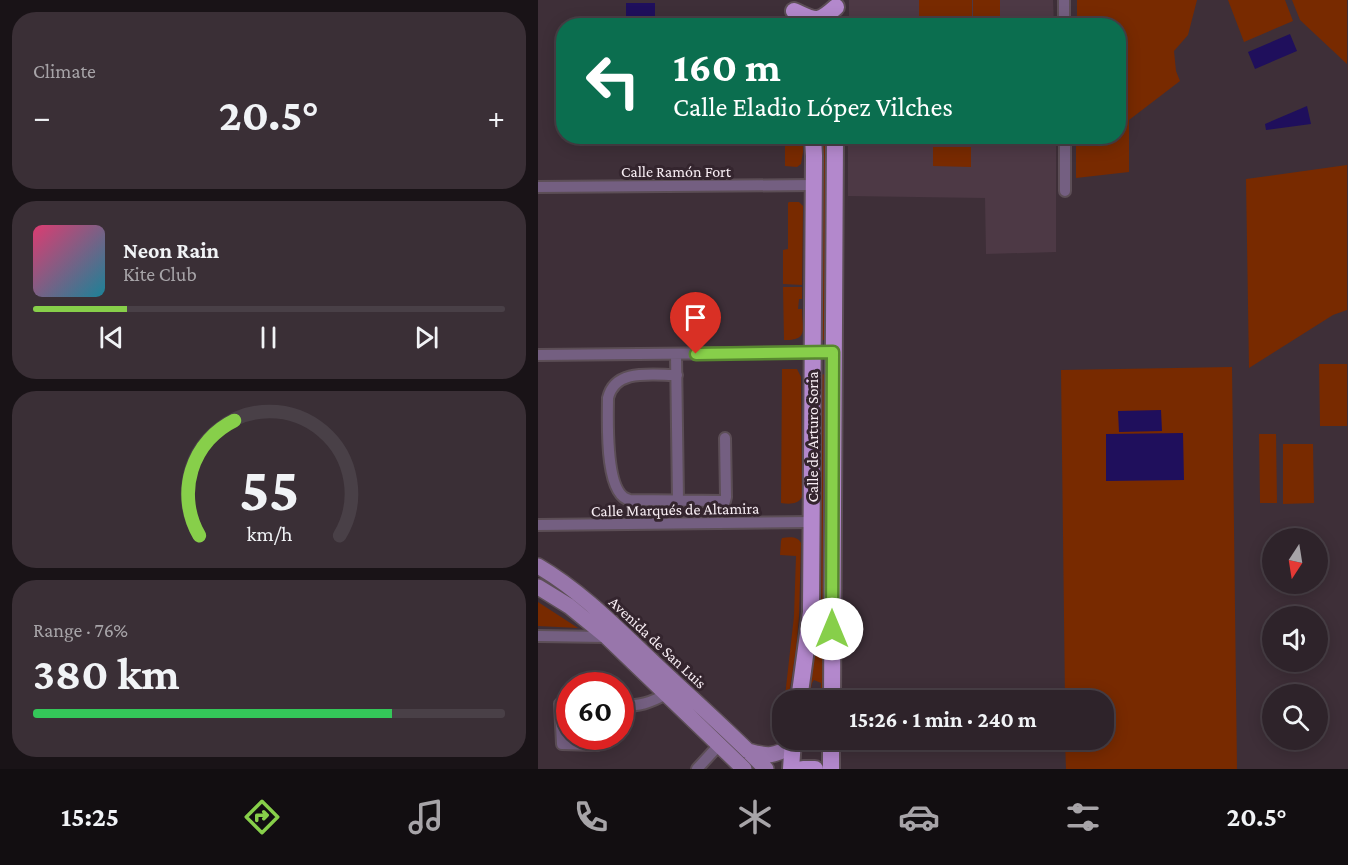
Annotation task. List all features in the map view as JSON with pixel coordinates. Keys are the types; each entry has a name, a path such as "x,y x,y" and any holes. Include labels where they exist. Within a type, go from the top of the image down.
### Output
{"main road":[{"path":"820,18 824,17 836,3"},
{"name":"Calle de Arturo Soria","path":"800,690 811,612 813,144"},
{"name":"Calle de Arturo Soria","path":"832,690 835,144"},
{"path":"791,769 792,750"},
{"path":"831,750 831,769"},
{"path":"803,769 815,769"}],"street":[{"path":"1064,0 1064,18"},
{"path":"1065,144 1065,191"},
{"name":"Calle Ramón Fort","path":"538,187 814,185"},
{"path":"538,355 833,352"},
{"path":"676,354 678,500"},
{"path":"677,375 631,375 619,381 610,390 608,398 610,466 619,495 630,500 725,501 725,438"},
{"name":"Calle Marqués de Altamira","path":"538,525 812,522"},
{"name":"Avenida de San Luis","path":"538,566 552,573 599,612 766,769"},
{"name":"Avenida de San Luis","path":"538,587 569,606 607,637 744,769"},
{"path":"538,636 607,637"},
{"name":"Avenida de San Luis","path":"634,706 651,702 667,694"},
{"path":"697,769 719,745"},
{"path":"748,751 765,756 782,750"}],"shaded area":[{"path":"849,0 1053,0 1054,18 849,18"},
{"path":"919,0 972,0 972,18 919,18"},
{"path":"973,0 1000,0 1000,18 973,18"},
{"path":"1077,0 1197,0 1188,35 1174,51 1176,71 1180,81 1129,120 1129,172 1076,178 1076,144 1126,144 1126,18 1077,18"},
{"path":"1228,0 1285,0 1293,21 1244,42"},
{"path":"1292,0 1347,0 1347,64 1300,20"},
{"path":"626,3 655,3 655,16 626,16"},
{"path":"1290,34 1297,51 1255,69 1248,52"},
{"path":"1307,106 1311,124 1266,130 1265,124"},
{"path":"785,144 803,144 801,164 797,167 785,166"},
{"path":"820,144 827,144 826,338 821,341"},
{"path":"848,144 1056,144 1056,252 986,254 985,198 848,196"},
{"path":"933,147 971,147 971,167 933,166"},
{"path":"1347,165 1347,310 1333,315 1249,368 1246,179"},
{"path":"789,202 799,202 803,206 802,285 783,284 783,250 788,249"},
{"path":"783,287 802,287 802,299 799,299 798,309 802,309 803,328 801,336 792,340 784,340"},
{"path":"1319,364 1347,364 1347,426 1320,426"},
{"path":"1232,367 1237,769 1066,769 1065,750 1114,750 1114,690 1065,690 1061,370"},
{"path":"782,369 797,369 801,377 802,497 790,504 781,503"},
{"path":"826,374 824,690 821,690 821,683 814,680 811,690 806,690 819,375"},
{"path":"1161,410 1162,431 1119,432 1118,411"},
{"path":"1183,433 1184,480 1106,481 1106,434"},
{"path":"1259,434 1276,434 1277,503 1260,503"},
{"path":"1283,444 1313,444 1314,503 1283,504"},
{"path":"790,537 796,538 801,543 799,617 790,690 786,690 794,616 796,556 780,555 782,538"},
{"path":"538,602 578,628 538,626"}],"route":[{"path":"696,354 833,352 832,629"}]}
